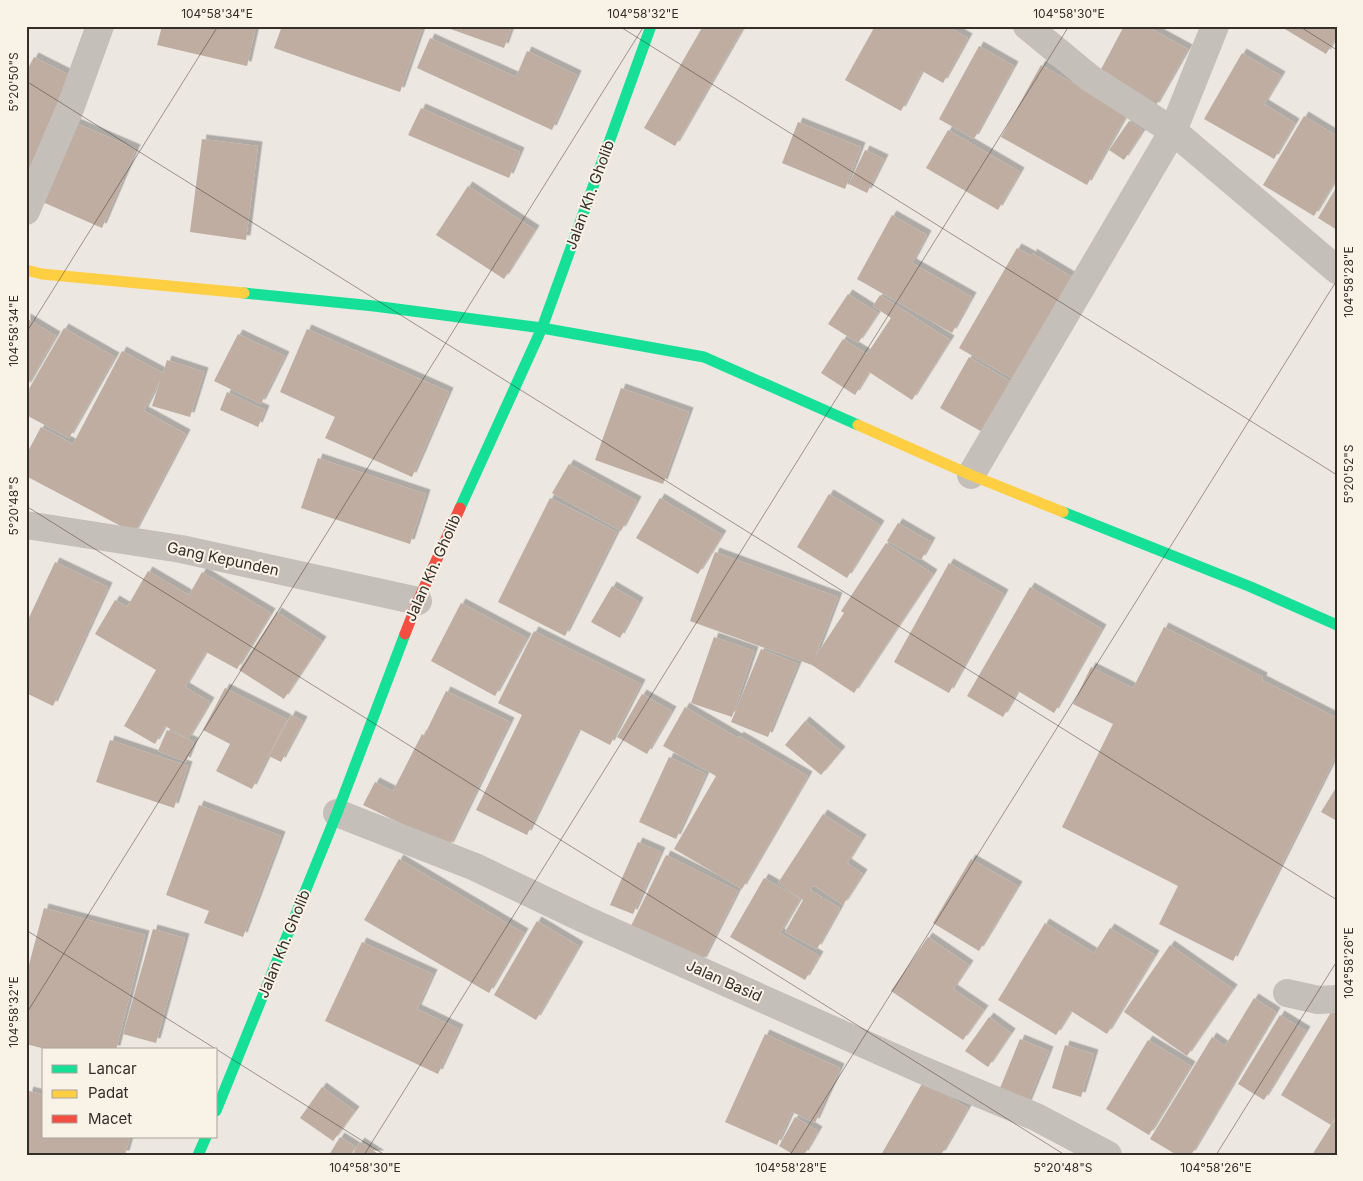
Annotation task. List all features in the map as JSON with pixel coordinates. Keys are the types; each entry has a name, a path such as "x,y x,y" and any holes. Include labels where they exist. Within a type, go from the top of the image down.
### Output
{"street":[{"path":"26,211 71,106 100,26"},
{"name":"Jalan Kh. Gholib","path":"218,1106 337,813 418,601 542,328 651,26"},
{"path":"1027,26 1090,78 1173,131 1337,270"},
{"path":"971,475 1173,131 1215,26"},
{"path":"26,270 42,274 374,306 542,328 704,358 971,475 1251,587 1337,625"},
{"name":"Gang Kepunden","path":"26,525 181,549 418,601"},
{"name":"Jalan Basid","path":"337,813 475,867 584,919 920,1069 1036,1117 1108,1155"},
{"path":"1287,993 1318,1000 1337,999"},
{"path":"198,1155 206,1138"}],"building":[{"path":"162,26 256,26 247,66 157,45"},
{"path":"282,26 423,26 400,92 274,48"},
{"path":"442,26 512,26 504,48"},
{"path":"703,26 744,26 675,146 644,128"},
{"path":"875,26 947,26 968,38 943,83 922,71 901,111 845,80"},
{"path":"1124,26 1146,26 1188,49 1155,107 1098,75"},
{"path":"1280,26 1337,26 1337,36 1326,54"},
{"path":"430,38 516,77 527,51 577,75 552,130 417,68"},
{"path":"979,46 1014,66 974,139 939,119"},
{"path":"1242,53 1281,76 1264,104 1295,123 1274,159 1204,119"},
{"path":"34,57 80,80 26,187 26,72"},
{"path":"1041,65 1127,114 1087,185 1001,137"},
{"path":"421,108 520,152 509,178 408,135"},
{"path":"1304,116 1337,136 1337,178 1314,216 1263,185"},
{"path":"71,121 136,149 102,228 38,200"},
{"path":"1129,121 1143,131 1124,160 1109,150"},
{"path":"798,122 861,147 845,189 782,163"},
{"path":"948,130 1020,172 998,210 926,168"},
{"path":"202,139 258,146 246,240 190,232"},
{"path":"865,150 884,159 867,193 849,184"},
{"path":"468,186 535,230 504,279 436,235"},
{"path":"1337,186 1337,230 1318,218"},
{"path":"892,215 927,235 912,263 972,297 952,333 857,279"},
{"path":"1017,248 1032,256 1032,253 1072,277 1013,379 959,348"},
{"path":"848,294 878,313 858,343 828,324"},
{"path":"880,295 950,340 912,400 869,372 855,395 821,373 843,339 867,354 891,318 873,306"},
{"path":"26,318 56,336 26,388"},
{"path":"64,328 115,357 69,438 26,415 26,394"},
{"path":"307,329 449,392 412,477 325,438 335,417 280,392"},
{"path":"238,334 285,356 261,404 214,381"},
{"path":"122,351 163,373 167,360 204,372 190,417 152,406 161,378 144,411 186,434 134,533 26,476 26,455 41,427 73,444"},
{"path":"969,357 1013,383 984,433 940,408"},
{"path":"621,388 689,412 663,484 595,460"},
{"path":"227,392 265,410 258,427 220,410"},
{"path":"318,458 426,494 410,544 301,508"},
{"path":"569,464 637,501 621,531 552,493"},
{"path":"829,494 880,525 847,578 797,547"},
{"path":"550,498 617,532 565,636 498,602"},
{"path":"660,498 722,535 698,574 636,538"},
{"path":"898,523 931,542 921,560 887,541"},
{"path":"886,543 933,574 854,693 812,665 690,621 715,552 838,597 815,657 844,613 841,611"},
{"path":"55,562 108,587 53,706 26,693 26,624"},
{"path":"949,563 1004,594 949,693 894,662"},
{"path":"148,571 189,595 202,572 271,613 237,669 206,652 185,687 210,702 188,739 165,726 155,744 124,726 156,670 95,634 115,600 127,607"},
{"path":"612,586 639,602 620,638 591,622"},
{"path":"1030,587 1102,629 1054,713 1018,691 1003,717 967,696"},
{"path":"461,603 527,638 495,696 431,661"},
{"path":"277,612 322,641 284,699 239,670"},
{"path":"1164,627 1263,677 1262,680 1337,718 1337,754 1233,961 1159,924 1178,886 1062,827 1113,724 1073,704 1091,667 1133,688"},
{"path":"534,631 641,684 610,745 579,729 527,835 476,810 522,715 498,703"},
{"path":"714,637 754,651 732,717 691,703"},
{"path":"761,649 798,664 768,737 731,722"},
{"path":"225,688 287,719 252,789 216,771 230,744 203,730"},
{"path":"446,691 510,722 449,847 363,805 375,782 393,791 422,734 424,736"},
{"path":"642,694 672,711 647,754 617,737"},
{"path":"685,707 808,776 742,889 674,849 716,776 663,746"},
{"path":"291,715 303,721 281,762 269,756"},
{"path":"805,721 841,751 821,775 785,745"},
{"path":"167,730 194,742 186,762 158,751"},
{"path":"110,740 188,766 174,808 96,782"},
{"path":"669,757 706,774 676,839 639,822"},
{"path":"1337,786 1337,821 1321,812"},
{"path":"199,805 281,836 243,937 204,923 209,911 166,895"},
{"path":"823,814 862,839 847,863 863,874 843,905 813,885 810,890 840,908 817,949 785,932 803,900 778,883"},
{"path":"638,842 661,852 633,914 610,905"},
{"path":"666,855 738,891 702,962 631,926"},
{"path":"399,859 524,933 489,993 364,920"},
{"path":"971,859 1018,886 979,951 933,923"},
{"path":"764,878 800,899 780,933 819,956 805,980 730,937"},
{"path":"44,908 145,935 117,1048 42,1048 26,1044 26,976"},
{"path":"537,921 579,946 536,1020 494,995"},
{"path":"1045,923 1094,953 1110,928 1155,955 1107,1034 1071,1011 1056,1035 998,1000"},
{"path":"153,929 185,938 156,1043 123,1034"},
{"path":"928,937 969,965 953,989 984,1010 963,1040 891,991"},
{"path":"362,942 433,974 417,1009 459,1029 438,1074 325,1021"},
{"path":"1170,945 1233,989 1187,1056 1124,1012"},
{"path":"1254,998 1276,1012 1191,1155 1177,1155 1150,1139 1212,1037 1225,1046"},
{"path":"1333,1009 1337,1011 1337,1115 1331,1125 1281,1095"},
{"path":"1280,1015 1306,1031 1264,1100 1238,1084"},
{"path":"989,1017 1011,1033 988,1067 965,1051"},
{"path":"765,1034 840,1068 815,1123 792,1112 777,1145 725,1122"},
{"path":"1020,1039 1049,1051 1027,1105 998,1093"},
{"path":"1148,1040 1191,1066 1149,1135 1106,1109"},
{"path":"1065,1045 1094,1054 1081,1097 1052,1088"},
{"path":"923,1082 968,1108 941,1155 881,1155"},
{"path":"322,1087 355,1111 333,1141 300,1118"},
{"path":"29,1091 42,1094 42,1138 130,1138 125,1155 26,1155 26,1101"},
{"path":"795,1117 818,1131 804,1155 794,1155 779,1146"},
{"path":"1337,1117 1337,1155 1312,1155 1331,1125"},
{"path":"340,1137 356,1147 351,1155 329,1155"},
{"path":"360,1142 380,1155 352,1155"}],"traffic: fast":[{"path":"460,508 542,328 651,26"},
{"path":"244,293 374,306 542,328 704,357 858,425"},
{"path":"1063,512 1251,587 1337,625"},
{"path":"218,1106 337,813 405,634"},
{"path":"198,1155 206,1138"}],"traffic: slow":[{"path":"26,270 42,274 244,293"},
{"path":"858,425 971,475 1063,512"}],"traffic: jam":[{"path":"405,634 460,508"}]}
